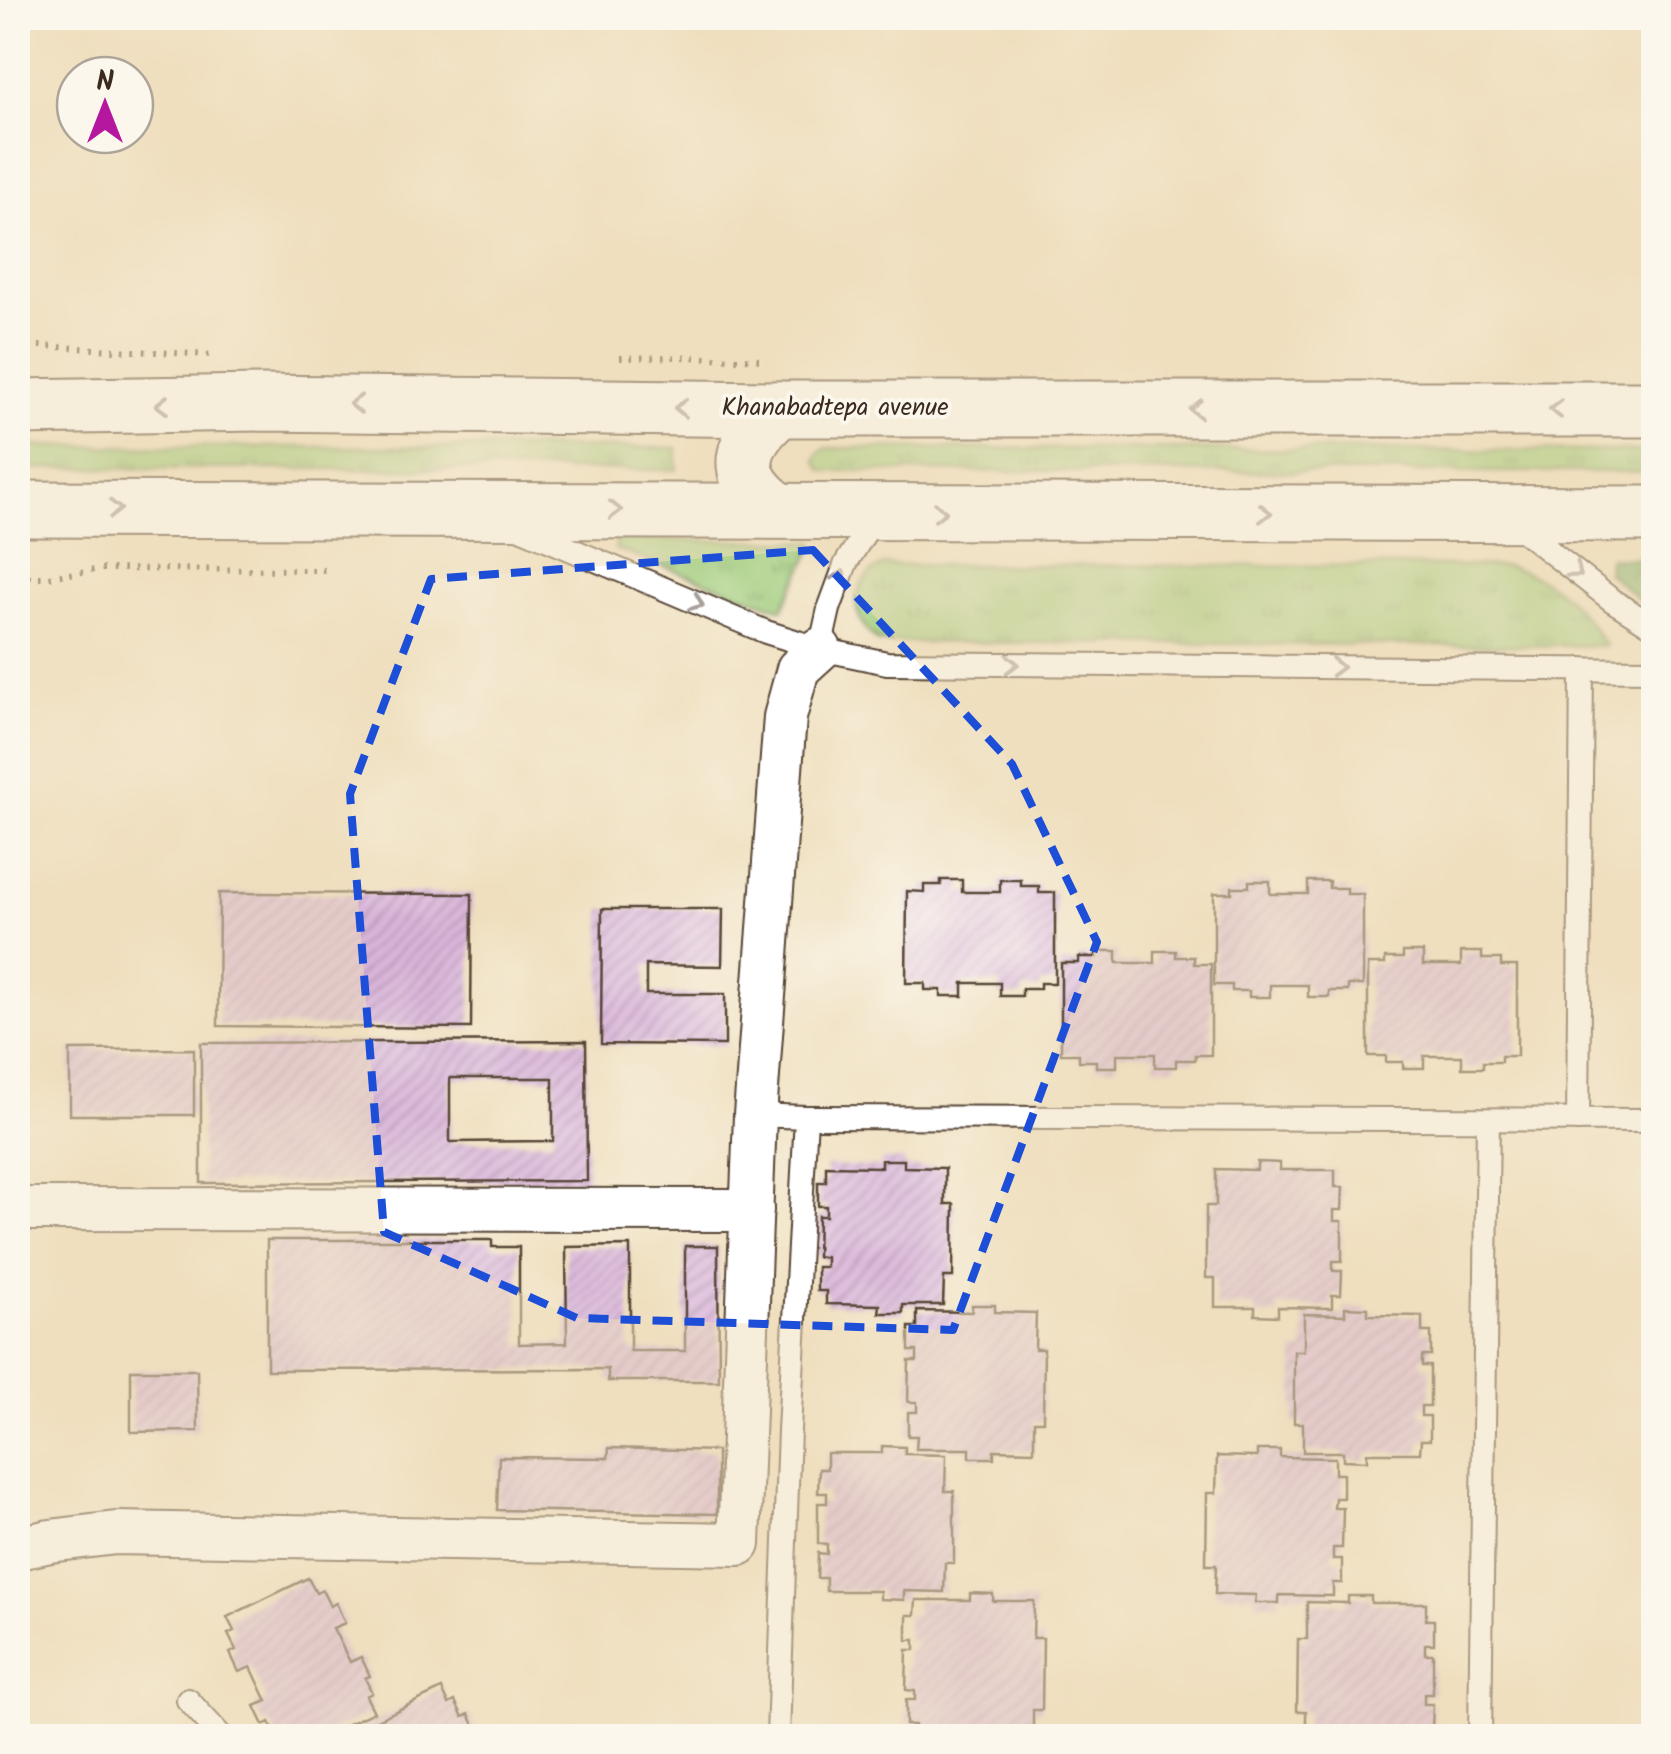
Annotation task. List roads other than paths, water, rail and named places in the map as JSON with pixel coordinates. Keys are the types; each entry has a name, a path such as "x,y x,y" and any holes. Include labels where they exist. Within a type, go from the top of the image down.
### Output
{"highway":[{"name":"Khanabadtepa avenue","path":"18,407 259,404 779,409 1654,409"},
{"path":"777,510 751,486 745,458 755,432 779,409"},
{"path":"18,509 1654,514"}],"street":[{"path":"18,1548 116,1533 738,1544 755,1115 785,717 798,669 820,649"},
{"path":"18,1209 752,1210"}],"lane":[{"path":"478,510 766,632 820,649 887,663 1654,670"},
{"path":"820,649 846,563 878,512"},
{"path":"1501,514 1613,601 1654,627"},
{"path":"1578,1120 1582,669"},
{"path":"755,1115 1654,1120"},
{"path":"778,1736 788,1430 806,1116"},
{"path":"1480,1736 1488,1120"},
{"path":"188,1700 221,1736"}]}
